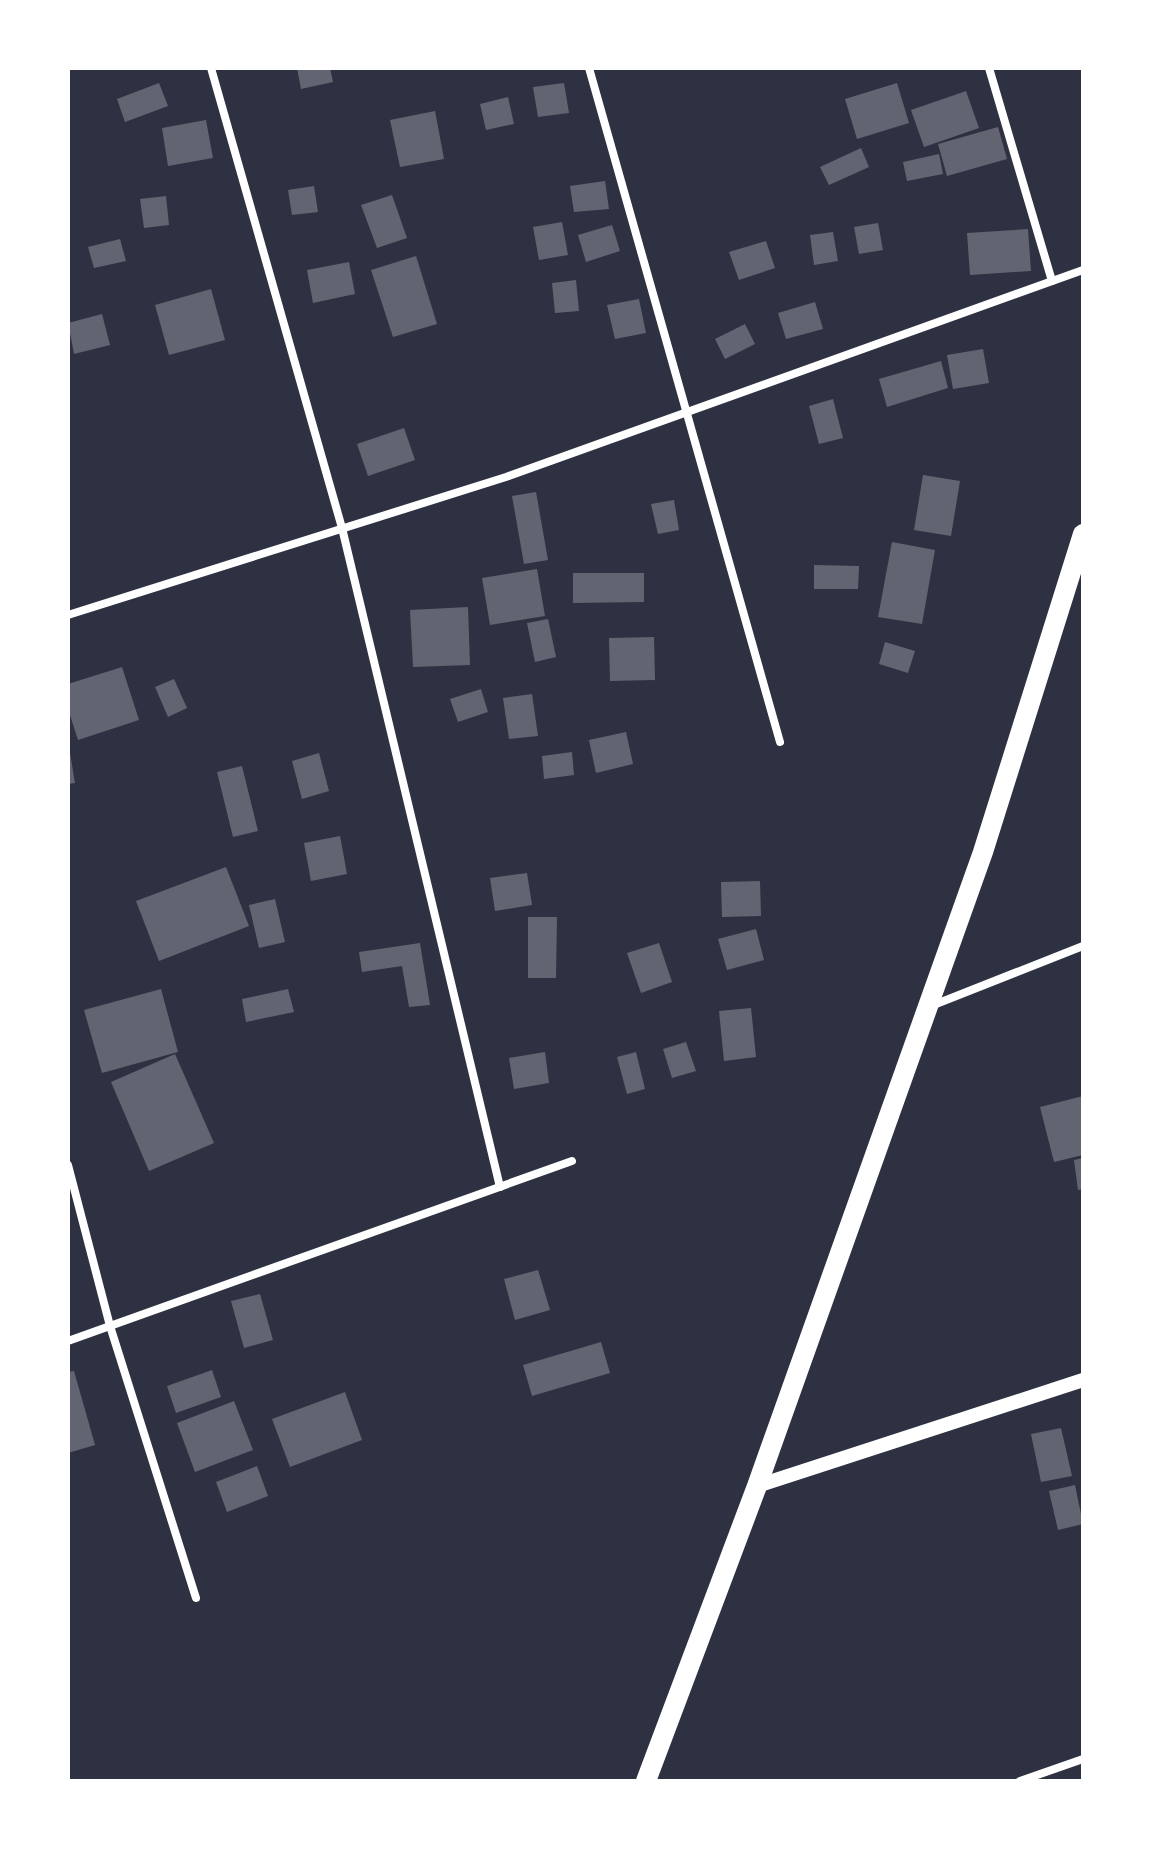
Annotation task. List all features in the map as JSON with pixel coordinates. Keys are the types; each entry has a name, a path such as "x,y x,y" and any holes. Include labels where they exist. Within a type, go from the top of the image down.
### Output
{"main road":[{"path":"646,1781 757,1486 983,852 1083,534"}],"street":[{"path":"211,68 342,528 500,1187"},
{"path":"589,68 780,742"},
{"path":"989,68 1052,281"},
{"path":"68,615 506,477 1083,270"},
{"path":"926,1007 1083,946"},
{"path":"68,1341 572,1161"},
{"path":"68,1165 110,1326 196,1598"},
{"path":"757,1486 1083,1380"},
{"path":"1020,1781 1083,1759"}],"building":[{"path":"297,68 330,68 333,82 301,89"},
{"path":"159,83 168,106 125,122 117,99"},
{"path":"564,83 569,113 538,117 533,87"},
{"path":"897,83 909,123 857,139 845,99"},
{"path":"966,91 979,128 924,147 911,110"},
{"path":"508,97 514,124 486,130 480,104"},
{"path":"435,111 444,159 400,167 390,120"},
{"path":"206,120 213,158 168,166 162,128"},
{"path":"998,127 1007,159 947,176 938,144"},
{"path":"861,148 869,167 829,185 820,167"},
{"path":"939,154 943,174 907,181 903,162"},
{"path":"605,181 609,209 574,212 570,186"},
{"path":"314,186 318,212 292,215 288,190"},
{"path":"392,195 407,238 377,248 361,205"},
{"path":"166,196 169,225 144,228 140,199"},
{"path":"562,222 568,255 539,260 533,227"},
{"path":"878,223 883,250 859,254 854,227"},
{"path":"612,225 620,251 586,262 578,235"},
{"path":"1028,229 1031,271 970,275 967,233"},
{"path":"833,232 838,261 814,265 810,235"},
{"path":"120,239 126,261 94,268 88,247"},
{"path":"766,241 775,268 739,280 729,252"},
{"path":"416,256 437,324 393,337 371,270"},
{"path":"349,262 355,294 313,303 307,270"},
{"path":"576,280 579,311 555,313 552,283"},
{"path":"211,289 225,340 169,355 155,305"},
{"path":"639,299 646,333 615,339 607,305"},
{"path":"815,302 823,329 786,339 778,313"},
{"path":"102,314 110,345 74,354 68,323"},
{"path":"745,324 755,344 725,359 715,339"},
{"path":"983,349 989,383 953,389 947,355"},
{"path":"941,361 948,388 887,407 879,379"},
{"path":"833,399 843,438 819,444 809,406"},
{"path":"404,428 415,460 368,476 357,444"},
{"path":"923,475 960,481 951,536 914,530"},
{"path":"536,492 548,560 524,564 512,496"},
{"path":"674,500 679,530 658,534 651,504"},
{"path":"892,542 935,550 922,624 878,617"},
{"path":"814,565 859,566 858,589 814,589"},
{"path":"537,569 545,616 490,625 482,578"},
{"path":"573,573 644,573 644,602 573,603"},
{"path":"468,607 470,665 413,667 410,610"},
{"path":"548,619 556,657 535,662 527,623"},
{"path":"654,637 655,680 610,681 609,638"},
{"path":"885,642 915,651 908,673 879,664"},
{"path":"122,667 139,720 78,740 68,709 68,684"},
{"path":"174,679 187,708 168,717 155,687"},
{"path":"481,689 488,712 458,722 450,699"},
{"path":"532,694 538,736 509,739 503,698"},
{"path":"626,732 633,764 596,773 589,740"},
{"path":"68,741 75,783 68,784"},
{"path":"572,752 574,775 544,779 542,756"},
{"path":"319,753 329,791 302,799 292,761"},
{"path":"242,766 258,831 233,837 217,772"},
{"path":"340,836 347,874 311,881 304,843"},
{"path":"226,867 249,926 159,961 136,901"},
{"path":"527,873 532,905 495,911 490,878"},
{"path":"760,881 761,916 722,917 721,882"},
{"path":"275,899 285,942 259,948 249,905"},
{"path":"528,917 557,917 556,978 528,978"},
{"path":"756,929 764,960 727,970 718,939"},
{"path":"420,943 430,1005 409,1007 402,966 362,972 359,952"},
{"path":"659,943 672,982 641,993 627,953"},
{"path":"161,989 178,1052 102,1073 84,1010"},
{"path":"288,989 294,1012 246,1022 242,999"},
{"path":"751,1008 756,1057 724,1061 719,1011"},
{"path":"686,1042 696,1071 672,1078 663,1049"},
{"path":"545,1052 549,1083 514,1089 509,1058"},
{"path":"636,1052 645,1089 627,1094 617,1057"},
{"path":"175,1054 214,1143 149,1171 111,1082"},
{"path":"1083,1096 1083,1155 1054,1162 1040,1107"},
{"path":"1083,1158 1083,1189 1078,1190 1074,1160"},
{"path":"538,1270 550,1310 515,1320 504,1279"},
{"path":"260,1294 273,1340 244,1348 231,1301"},
{"path":"601,1342 610,1373 532,1396 523,1365"},
{"path":"212,1370 221,1397 176,1413 167,1386"},
{"path":"74,1371 95,1445 68,1453 68,1372"},
{"path":"345,1392 362,1440 290,1467 272,1419"},
{"path":"234,1401 253,1450 195,1472 177,1423"},
{"path":"1061,1428 1072,1476 1041,1482 1031,1434"},
{"path":"257,1466 268,1496 227,1512 216,1482"},
{"path":"1075,1485 1083,1524 1058,1530 1049,1491"}]}
